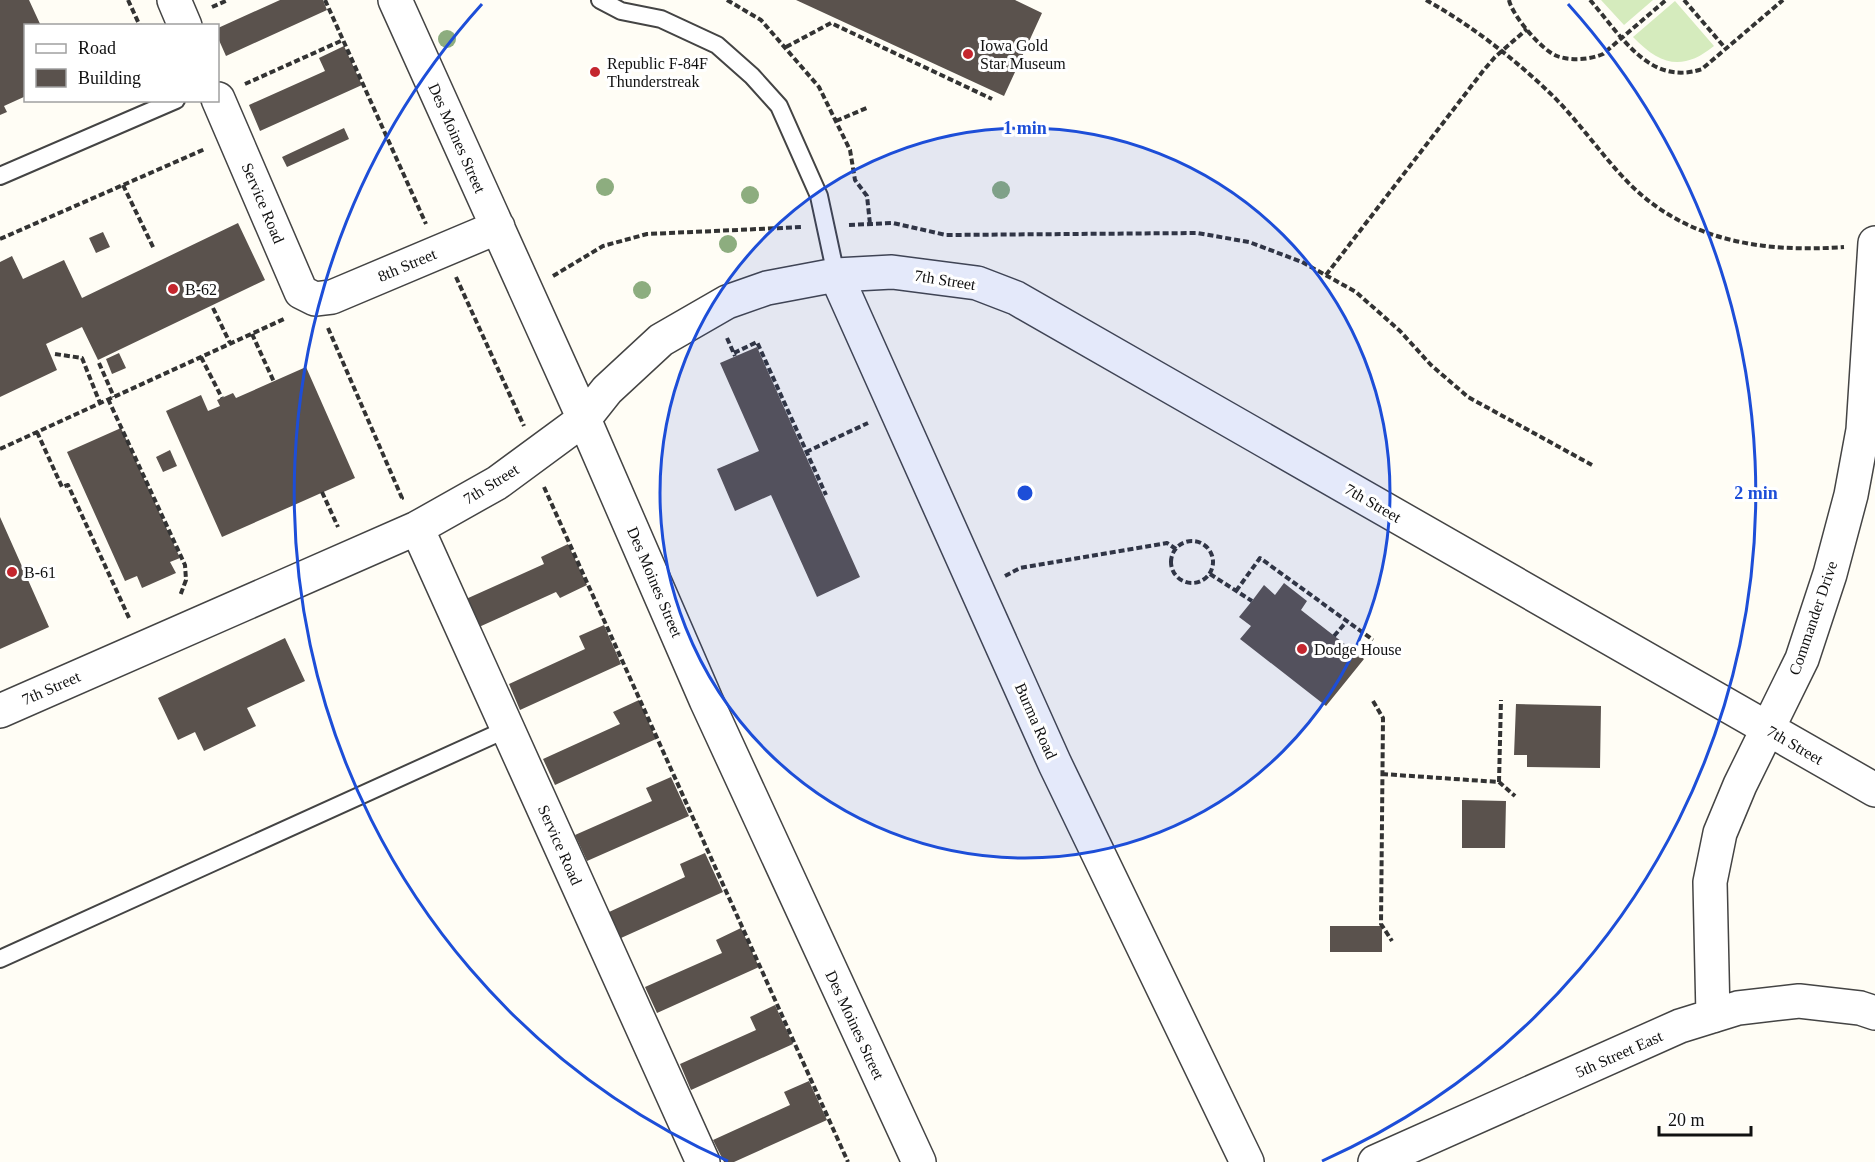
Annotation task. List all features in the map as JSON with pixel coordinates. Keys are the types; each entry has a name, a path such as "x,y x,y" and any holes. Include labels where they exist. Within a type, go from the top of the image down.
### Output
{"street":[{"path":"174,0 184,24"},
{"name":"Des Moines Street","path":"395,0 584,419 706,700 919,1162"},
{"name":"Service Road","path":"228,93 234,136 310,312"},
{"name":"8th Street","path":"310,312 332,297 498,227"},
{"name":"Commander Drive","path":"1713,1016 1710,882 1720,833 1740,785 1802,659 1830,574 1851,495 1863,430 1875,244"},
{"name":"7th Street","path":"0,711 417,528 497,483 584,419 607,390 661,340 727,302 767,288 836,274 902,273 977,283 1016,298 1875,790"},
{"name":"Burma Road","path":"836,274 1055,764 1247,1162"},
{"name":"Service Road","path":"417,528 703,1162"},
{"name":"5th Street East","path":"1375,1162 1680,1026 1738,1008 1799,1001 1860,1008 1875,1013"}],"lane":[{"path":"600,0 621,11 661,19 717,45 752,76 779,106 797,142 819,196 836,274"},
{"path":"0,176 171,102"},
{"path":"0,959 507,729"}],"path":[{"path":"128,0 139,24"},
{"path":"325,0 426,225 441,251 526,432 543,485 848,1162"},
{"path":"727,0 761,20 819,87 850,150 855,180 867,196 870,224"},
{"path":"1426,0 1501,51 1554,96 1624,178 1653,204 1692,228 1735,243 1790,249 1875,244"},
{"path":"1509,0 1511,9 1527,30 1555,55 1572,58 1593,58 1603,54 1666,0"},
{"path":"1590,0 1643,60 1655,69 1688,74 1702,69 1783,0"},
{"path":"1684,0 1726,49"},
{"path":"786,47 831,23 992,99"},
{"path":"1326,275 1469,89 1501,51 1527,30"},
{"path":"228,93 343,40"},
{"path":"836,121 869,107"},
{"path":"0,239 234,136"},
{"path":"123,185 154,249"},
{"path":"527,291 603,246 647,234 892,223 946,236 1197,233 1249,242 1302,262 1356,292 1400,331 1431,365 1468,397 1592,465"},
{"path":"213,309 230,344"},
{"path":"0,449 252,334 310,312 402,498 391,502"},
{"path":"252,334 274,382"},
{"path":"734,353 757,342 826,495"},
{"path":"55,354 82,358 100,403"},
{"path":"201,357 222,398"},
{"path":"99,363 114,397"},
{"path":"108,399 185,565 186,580 183,591 177,599"},
{"path":"806,452 897,410"},
{"path":"37,432 62,487 68,484 130,620"},
{"path":"322,492 338,527"},
{"path":"327,531 349,522"},
{"path":"1193,542 1207,547 1213,560 1210,574 1192,584 1180,579 1175,574 1172,562 1176,549 1193,542"},
{"path":"978,591 1020,568 1167,543 1176,549"},
{"path":"1236,591 1260,558 1373,640"},
{"path":"1210,574 1252,601"},
{"path":"1334,636 1347,621"},
{"path":"1499,782 1501,700"},
{"path":"1373,701 1383,718 1381,924 1392,940"},
{"path":"1382,774 1499,782 1515,796"}],"green space":[{"path":"1601,0 1653,0 1624,25"},
{"path":"1675,1 1714,46 1703,54 1682,62 1672,62 1653,54 1633,37"}],"building":[{"path":"0,0 29,0 40,24 24,24 24,97 4,106 7,112 0,115"},
{"path":"280,0 323,0 327,10 226,56 219,40 219,28"},
{"name":"Iowa Gold Star Museum","path":"796,0 1015,0 1042,13 1004,96"},
{"path":"344,46 362,85 260,131 249,105 325,71 319,58"},
{"path":"344,128 349,139 287,167 282,157"},
{"name":"B-62","path":"238,223 265,280 98,360 82,327 46,344 57,370 0,397 0,262 12,256 23,279 64,260 82,298"},
{"path":"103,232 110,247 96,253 89,238"},
{"path":"757,347 860,577 817,597 771,495 735,511 717,469 759,451 720,363"},
{"path":"119,353 126,368 112,374 106,359"},
{"path":"306,367 355,478 222,537 166,411 201,395 208,411 220,406 217,400 233,393 236,398"},
{"path":"121,428 180,558 170,562 176,573 142,588 137,576 125,581 67,452"},
{"path":"170,450 177,466 163,472 156,457"},
{"name":"B-61","path":"0,517 49,627 0,649"},
{"path":"568,544 587,585 560,598 556,592 479,627 466,599 544,564 541,557"},
{"name":"Dodge House","path":"1284,583 1307,601 1301,610 1364,659 1326,706 1240,639 1251,626 1239,617 1264,585 1275,595"},
{"path":"604,625 621,664 520,710 509,684 585,649 579,636"},
{"path":"285,638 305,681 247,708 256,726 204,751 195,732 178,740 158,698"},
{"path":"639,700 656,739 555,785 543,759 620,724 613,712"},
{"path":"1516,704 1601,706 1600,768 1527,767 1527,755 1514,755"},
{"path":"671,777 689,816 587,861 575,835 652,801 646,788"},
{"path":"1462,800 1506,801 1505,848 1462,848"},
{"path":"705,853 723,892 621,938 609,912 685,877 680,864"},
{"path":"1330,926 1382,926 1382,952 1330,952"},
{"path":"741,928 759,967 657,1013 645,987 722,953 716,940"},
{"path":"775,1005 793,1044 691,1090 680,1064 756,1030 750,1017"},
{"path":"809,1081 827,1120 734,1162 724,1162 713,1140 790,1105 784,1092"}],"place":[{"name":"Iowa Gold Star Museum","path":"968,54"},
{"name":"Republic F-84F Thunderstreak","path":"595,72"},
{"name":"B-62","path":"173,289"},
{"name":"B-61","path":"12,572"},
{"name":"Dodge House","path":"1302,649"}]}
